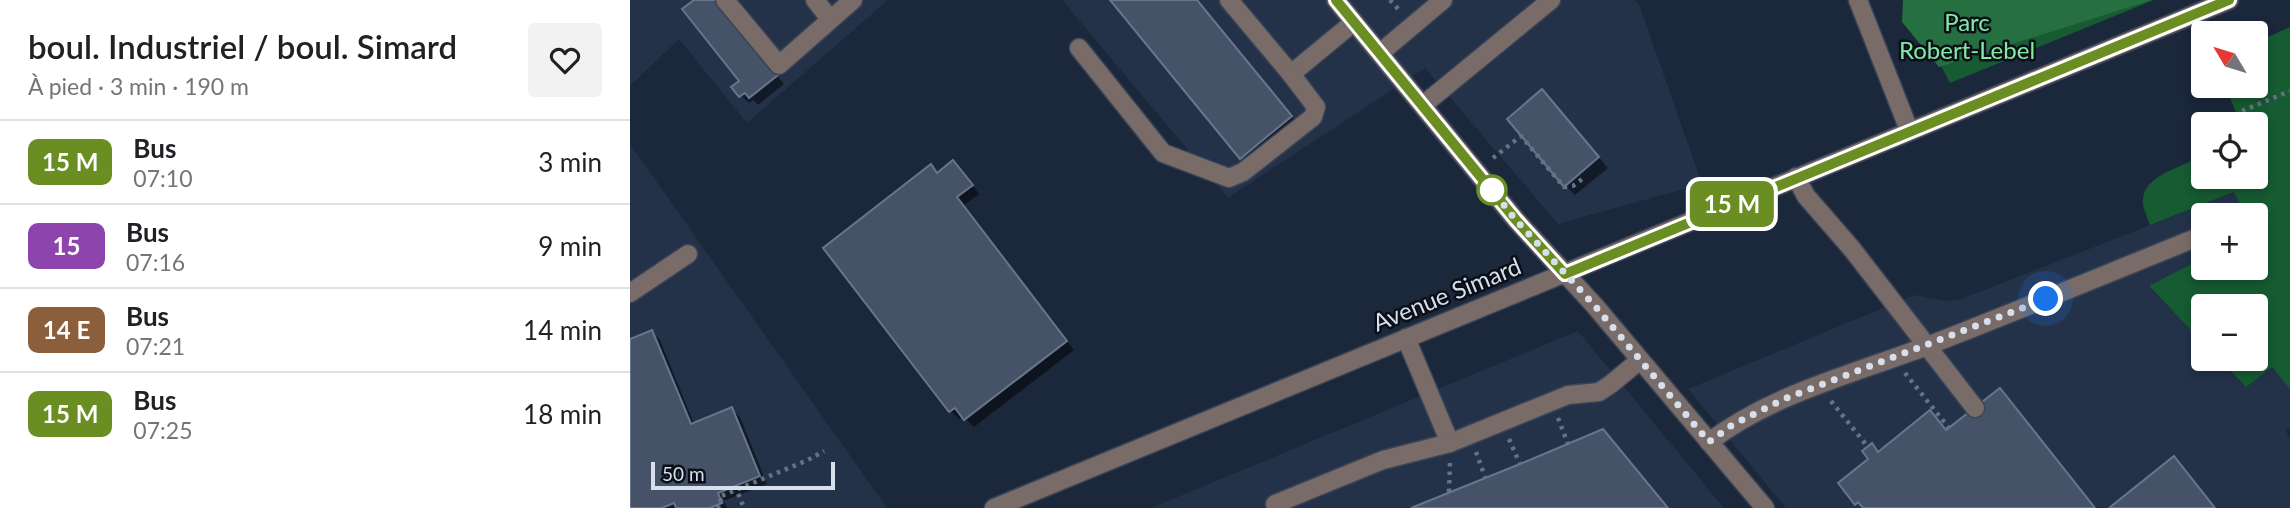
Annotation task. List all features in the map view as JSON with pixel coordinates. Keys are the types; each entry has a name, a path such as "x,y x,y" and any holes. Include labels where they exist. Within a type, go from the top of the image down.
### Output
{"street":[{"path":"724,0 779,65 853,0"},
{"path":"815,0 830,19"},
{"path":"1079,48 1163,153 1229,178 1243,172 1313,117 1316,107 1229,0"},
{"path":"1336,0 1516,220 1640,359 1765,508"},
{"path":"1380,53 1443,0"},
{"path":"1423,105 1550,0"},
{"path":"1858,0 1909,130"},
{"name":"Avenue Simard","path":"994,508 2229,0"},
{"path":"1291,74 1354,22"},
{"path":"1796,177 1806,196 1852,249 1975,408"},
{"path":"1709,442 1732,425 1784,399 1928,345 2191,240"},
{"path":"630,293 688,254"},
{"path":"1406,338 1450,443"},
{"path":"1275,504 1383,460 1450,443 1568,395 1599,392 1640,359"}],"path":[{"path":"2242,111 2290,91"},
{"path":"1493,158 1521,136 1564,187 1573,186 1585,177"},
{"path":"1912,383 1949,428"},
{"path":"1839,411 1868,446"},
{"path":"1563,430 1568,444"},
{"path":"1513,450 1520,464"},
{"path":"717,508 722,503 719,497 824,451"},
{"path":"1480,463 1485,478"},
{"path":"1449,492 1450,475"},
{"path":"736,488 744,508"}],"shaded area":[{"path":"630,0 888,0 747,123 679,39 630,86"},
{"path":"1062,0 1635,0 1639,4 1702,184 1558,224 1425,68 1228,198"},
{"path":"630,144 887,508 630,508"},
{"path":"2235,192 2240,203 2207,203"},
{"path":"2191,209 2191,264 2149,287 2191,331 2191,371 2230,371 2245,387 2272,367 2290,389 2290,427 2286,431 2290,439 2290,508 1786,508 1688,389 1914,295 1945,301 1961,299"},
{"path":"1578,331 1724,508 1151,508 1382,412"}],"green space":[{"name":"Parc Robert-Lebel","path":"1903,0 2152,0 1939,67 1902,22"},
{"name":"Parc Robert-Lebel","path":"1906,0 2154,0 1950,83"},
{"path":"2290,27 2290,389 2272,367 2268,370 2268,294 2191,294 2191,330 2149,286 2191,264 2191,280 2268,280 2268,203 2240,203 2234,192 2206,203 2191,203 2191,209 2150,225 2143,204 2144,194 2156,179 2191,161 2191,189 2268,189 2268,112 2236,112 2230,98 2268,98 2268,37"},
{"path":"2230,371 2267,371 2246,387"}],"building":[{"path":"694,0 718,0 778,75 749,98 745,93 739,97 731,87 739,81 682,9"},
{"path":"1110,0 1197,0 1292,116 1240,159"},
{"path":"1542,89 1599,157 1564,187 1507,119"},
{"path":"953,160 973,185 957,197 1067,341 964,420 955,408 949,412 823,248 931,164 937,173"},
{"path":"652,330 691,424 732,407 760,476 718,493 722,503 710,508 676,508 674,503 662,508 630,508 630,339"},
{"path":"2000,388 2095,508 1863,508 1858,502 1855,505 1838,483 1868,459 1862,451 1872,443 1878,452 1930,410 1946,430"},
{"path":"1603,429 1668,508 1411,508 1520,464"},
{"path":"2174,456 2215,508 2109,508"}],"bus line":[{"path":"1336,0 1516,220 1565,274 2229,0"}],"route":[{"path":"1492,190 1490,188 1595,306 1709,442 1732,425 1784,399 2046,299"}]}
